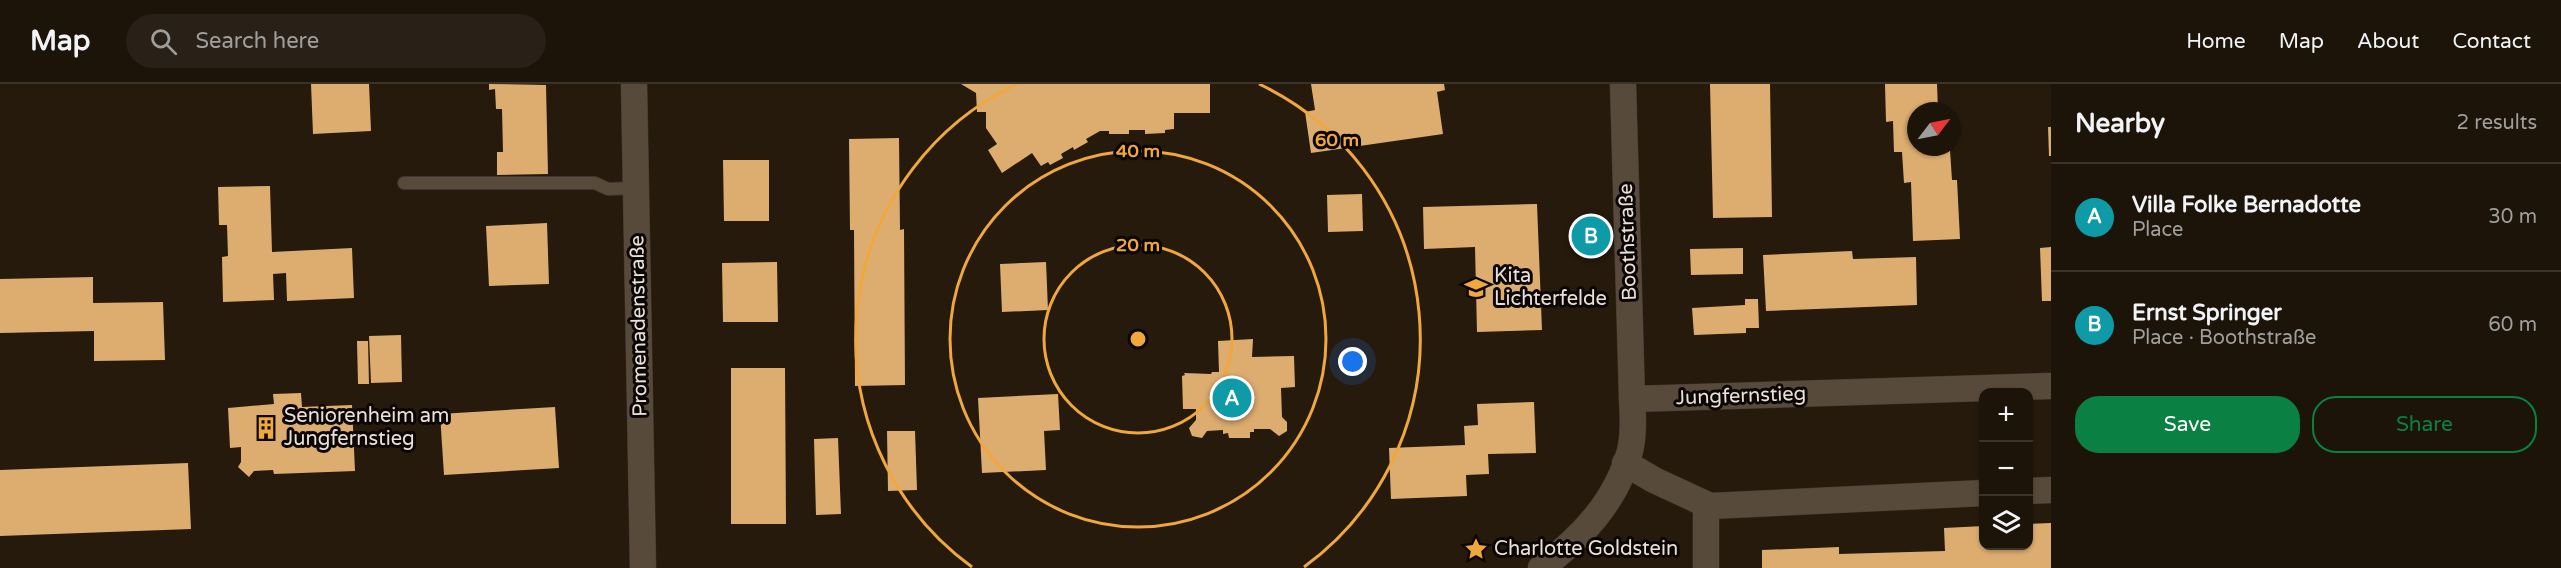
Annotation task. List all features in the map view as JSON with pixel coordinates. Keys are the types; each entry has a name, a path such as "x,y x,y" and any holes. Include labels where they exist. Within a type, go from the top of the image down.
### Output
{"street":[{"name":"Promenadenstraße","path":"634,84 643,568"},
{"name":"Boothstraße","path":"1623,84 1632,399"},
{"name":"Jungfernstieg","path":"1632,399 2051,386"},
{"path":"1541,568 1570,546 1595,519 1616,485 1630,451 1633,429 1632,399"},
{"path":"1625,463 1654,480 1710,506 1979,493"},
{"path":"2033,491 2051,490"},
{"path":"1706,568 1706,512 1710,506"}],"lane":[{"path":"404,183 595,183 608,189 636,189"}],"building":[{"path":"311,84 369,84 371,131 313,134"},
{"path":"489,84 546,85 548,174 497,175 497,152 503,152 502,109 496,109 495,89 489,90"},
{"path":"961,84 1210,84 1210,113 1174,113 1174,129 1165,130 1165,133 1145,134 1145,130 1129,130 1129,134 1109,134 1109,131 1100,131 1086,139 1088,142 1061,154 1063,158 1050,165 1048,162 1041,166 1032,153 1002,173 988,150 997,144 986,128 986,112 977,112 976,93"},
{"path":"1311,84 1444,84 1445,90 1437,92 1443,134 1311,153 1305,112 1315,110"},
{"path":"1710,84 1770,84 1772,217 1713,218"},
{"path":"1885,84 1937,84 1938,102 1907,102 1907,156 1950,156 1952,180 1957,180 1960,239 1913,241 1911,182 1904,183 1902,152 1894,152 1893,121 1886,122"},
{"path":"2048,127 2051,127 2051,156 2049,156"},
{"path":"899,138 900,230 904,229 905,385 855,386 854,230 850,230 849,139"},
{"path":"723,160 769,160 769,221 724,221"},
{"path":"270,186 272,252 352,248 354,298 287,301 286,273 273,274 274,300 223,302 222,257 228,256 227,225 219,225 218,187"},
{"path":"1362,194 1363,231 1328,232 1327,195"},
{"path":"1537,204 1542,330 1477,332 1475,247 1424,249 1423,207"},
{"path":"547,223 549,284 489,286 486,226"},
{"path":"2051,247 2051,301 2042,301 2040,248"},
{"path":"1743,248 1743,274 1691,275 1690,249"},
{"path":"1852,251 1853,259 1916,257 1917,305 1766,311 1763,255"},
{"path":"777,262 778,322 723,322 722,263"},
{"path":"1046,262 1048,310 1002,312 1000,264"},
{"path":"93,277 93,303 163,302 165,360 94,361 94,331 0,333 0,279"},
{"path":"1745,299 1758,299 1759,328 1746,328 1746,333 1694,335 1692,308 1745,305"},
{"path":"401,335 402,382 371,383 369,336"},
{"path":"1253,339 1252,357 1294,356 1295,387 1281,388 1282,417 1287,422 1287,431 1279,436 1270,429 1254,429 1254,432 1250,432 1250,438 1229,438 1228,433 1223,434 1223,430 1207,431 1202,438 1192,436 1189,428 1196,420 1196,409 1183,409 1182,376 1185,375 1184,373 1219,372 1218,341"},
{"path":"357,341 368,341 369,384 358,384"},
{"path":"731,368 785,368 786,524 731,524"},
{"path":"301,393 302,407 352,405 355,471 274,474 273,470 254,471 249,477 238,467 241,462 241,447 230,448 228,408 274,404 273,394"},
{"path":"1058,394 1060,430 1044,431 1046,470 982,473 978,398"},
{"path":"1534,402 1536,453 1488,454 1489,474 1466,475 1467,496 1391,499 1389,448 1465,445 1464,426 1478,425 1477,404"},
{"path":"555,407 559,468 444,475 440,414"},
{"path":"887,431 915,431 917,490 888,491"},
{"path":"838,438 841,514 816,515 814,439"},
{"path":"188,463 191,529 0,536 0,470"},
{"path":"2051,523 2051,568 1762,568 1762,550 1839,547 1839,554 1945,551 1944,528 1979,526 1979,550 2033,550 2033,524"}],"place":[{"name":"Ernst Springer","path":"1591,236"},
{"name":"Kita Lichterfelde","path":"1476,288"},
{"name":"Villa Folke Bernadotte","path":"1232,398"},
{"name":"Seniorenheim am Jungfernstieg","path":"266,428"},
{"name":"Charlotte Goldstein","path":"1476,549"}]}
